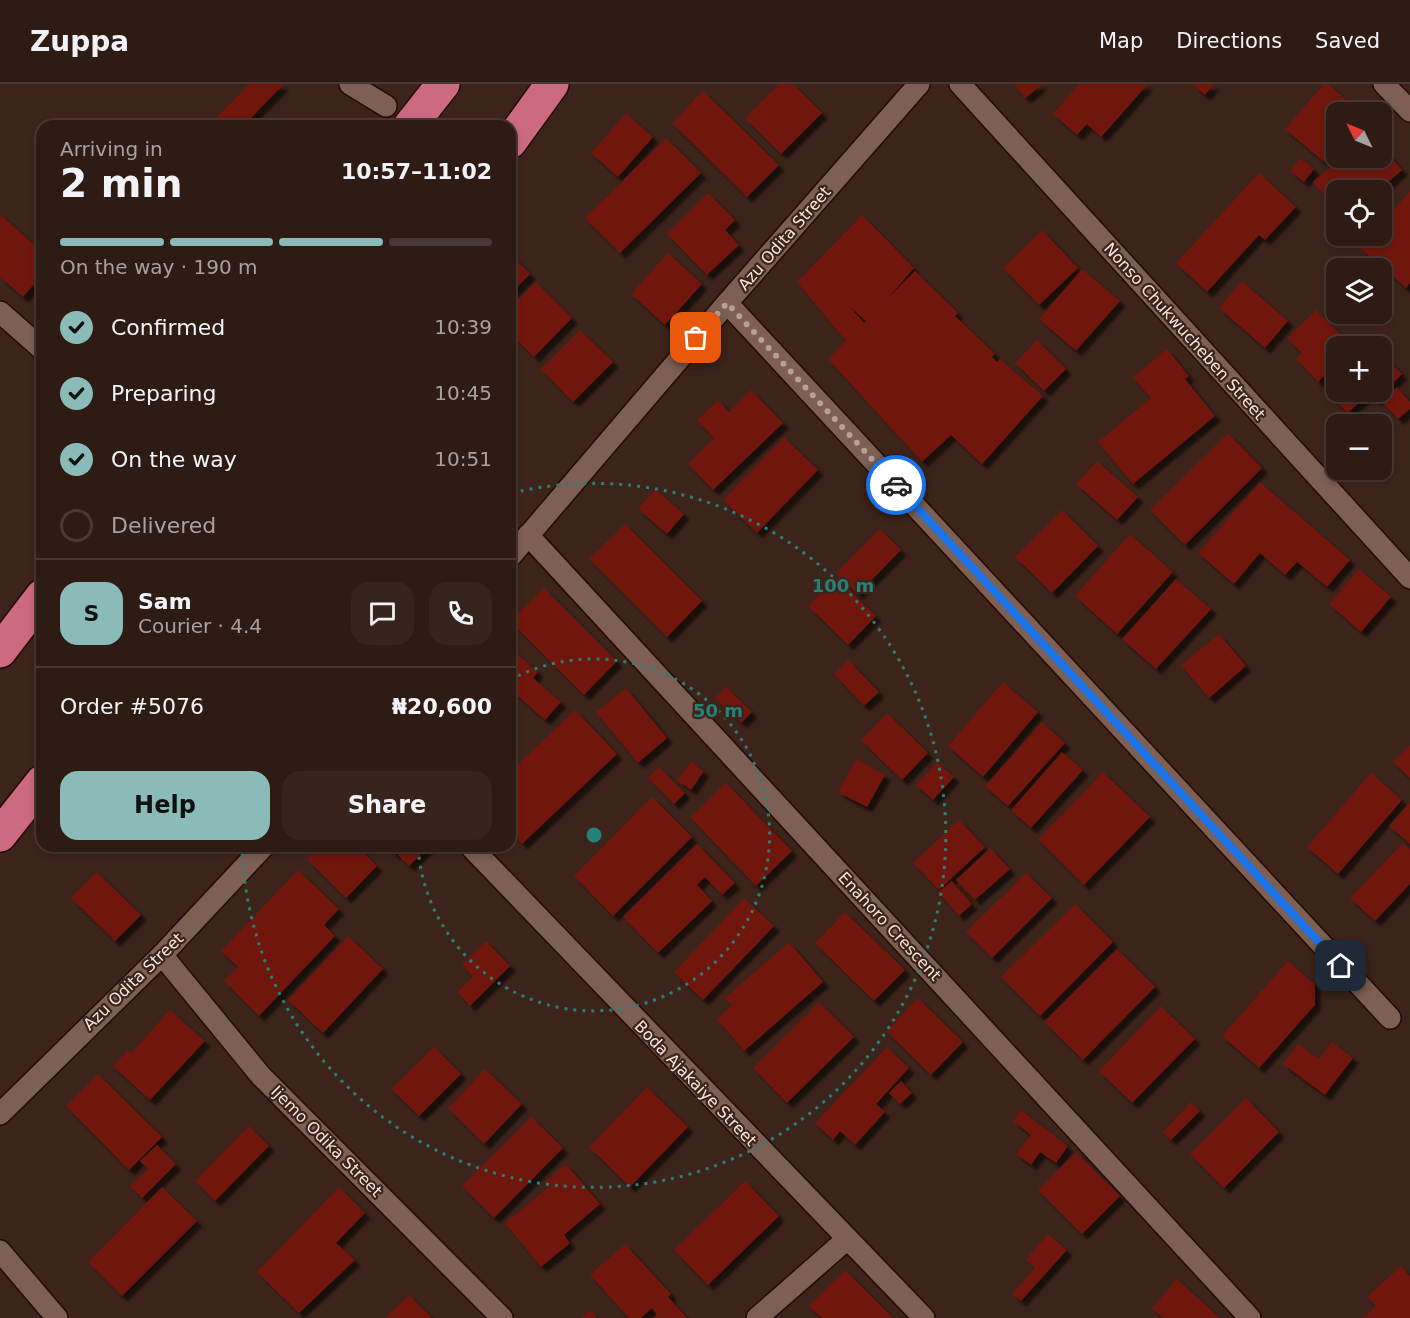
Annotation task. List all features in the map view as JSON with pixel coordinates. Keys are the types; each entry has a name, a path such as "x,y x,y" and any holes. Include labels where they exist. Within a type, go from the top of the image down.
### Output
{"highway":[{"path":"398,116 443,84"},
{"path":"516,134 552,84"},
{"path":"0,651 36,604"},
{"path":"0,835 36,790"}],"street":[{"path":"350,84 398,116"},
{"name":"Azu Odita Street","path":"516,550 727,303 919,84"},
{"name":"Nonso Chukwucheben Street","path":"960,84 1410,578"},
{"path":"1384,84 1410,111"},
{"path":"727,303 1390,1018"},
{"path":"0,312 36,344"},
{"name":"Enahoro Crescent","path":"528,535 1250,1318"},
{"name":"Azu Odita Street","path":"0,1114 162,955 258,852"},
{"name":"Boda Ajakaiye Street","path":"476,852 846,1240 924,1318"},
{"name":"Ijemo Odika Street","path":"162,955 261,1076 502,1318"},
{"path":"757,1318 846,1240"},
{"path":"0,1251 57,1318"}],"building":[{"path":"249,84 284,84 249,120 214,120"},
{"path":"779,84 793,84 822,113 781,154 745,118"},
{"path":"1014,84 1043,84 1025,98"},
{"path":"1079,84 1148,84 1101,137 1087,124 1077,135 1053,114"},
{"path":"1192,84 1214,84 1205,95"},
{"path":"1324,84 1328,84 1349,102 1326,102 1326,160 1324,162 1285,129"},
{"path":"703,91 779,165 747,197 672,123"},
{"path":"626,113 653,137 618,177 591,153"},
{"path":"666,138 701,173 620,253 585,218"},
{"path":"1300,158 1314,169 1304,182 1290,171"},
{"path":"1392,158 1402,170 1390,180 1326,180 1326,197 1313,182 1329,168 1392,168"},
{"path":"1259,173 1296,207 1265,240 1259,235 1207,292 1176,263"},
{"path":"1410,191 1410,283 1406,288 1392,276 1392,258 1372,258 1360,248 1362,246 1392,246 1392,212"},
{"path":"708,193 735,220 725,230 739,245 707,275 667,234"},
{"path":"0,214 36,247 36,282 23,297 0,277"},
{"path":"862,215 914,268 887,299 915,271 958,313 955,316 995,354 992,357 997,362 1000,359 1043,396 982,464 951,435 922,462 828,359 846,341 797,282","holes":["850,307 866,321 864,323"]},
{"path":"1042,230 1078,268 1039,305 1003,268"},
{"path":"668,253 702,284 665,325 631,294"},
{"path":"516,260 530,274 516,288"},
{"path":"1082,269 1120,301 1076,351 1039,319"},
{"path":"1242,281 1288,321 1265,348 1219,308"},
{"path":"536,282 572,318 534,357 516,339 516,302"},
{"path":"1316,310 1326,320 1326,324 1330,324 1342,336 1326,336 1326,374 1318,382 1296,359 1302,353 1287,338"},
{"path":"580,330 613,362 573,402 541,369"},
{"path":"1037,340 1066,369 1044,391 1015,363"},
{"path":"1167,349 1189,376 1185,379 1215,416 1133,484 1098,442 1151,398 1133,377"},
{"path":"1392,364 1402,374 1392,384"},
{"path":"1397,387 1410,402 1410,409 1398,419 1382,402 1392,402 1392,392"},
{"path":"751,390 783,423 713,490 688,464 714,438 697,420 718,400 729,412"},
{"path":"1337,402 1360,402 1348,413"},
{"path":"1228,433 1262,468 1185,545 1150,510"},
{"path":"784,437 818,470 757,533 723,500"},
{"path":"1097,461 1138,497 1117,520 1076,484"},
{"path":"1260,482 1350,560 1327,587 1297,562 1285,575 1260,553 1234,584 1198,553"},
{"path":"655,489 684,514 667,534 638,509"},
{"path":"1062,510 1098,546 1052,593 1015,557"},
{"path":"625,524 702,601 667,637 589,559"},
{"path":"880,529 901,550 858,594 836,573"},
{"path":"1130,534 1173,572 1117,634 1075,596"},
{"path":"1359,569 1391,597 1361,632 1329,604"},
{"path":"836,577 876,616 848,645 808,606"},
{"path":"1176,579 1211,609 1156,669 1122,639"},
{"path":"544,588 617,661 584,695 516,627 516,615"},
{"path":"1219,634 1246,666 1209,698 1181,665"},
{"path":"516,653 538,672 533,678 561,702 545,720 516,694"},
{"path":"848,660 879,692 864,706 834,674"},
{"path":"1003,682 1038,712 983,777 948,746"},
{"path":"726,687 752,712 741,723 715,698"},
{"path":"626,688 667,738 638,763 596,712"},
{"path":"575,710 617,754 522,844 516,838 516,766"},
{"path":"887,713 928,753 902,780 861,740"},
{"path":"1042,722 1065,743 1008,806 985,786"},
{"path":"1410,745 1410,778 1393,762"},
{"path":"1062,752 1083,770 1031,828 1011,810"},
{"path":"856,759 885,775 867,807 838,792"},
{"path":"691,762 704,771 691,790 677,780"},
{"path":"937,762 954,777 933,800 916,785"},
{"path":"659,767 685,793 674,804 648,778"},
{"path":"1103,772 1150,817 1084,885 1038,839"},
{"path":"1371,773 1402,800 1338,874 1307,847"},
{"path":"726,783 792,851 756,886 690,817"},
{"path":"652,797 692,837 613,916 574,876"},
{"path":"1410,804 1410,844 1389,826"},
{"path":"959,820 985,847 939,890 913,863"},
{"path":"1403,843 1410,849 1410,884 1375,921 1350,898"},
{"path":"697,844 735,883 722,895 705,877 697,885 712,901 658,953 623,917"},
{"path":"990,848 1010,869 975,900 956,880"},
{"path":"314,852 363,852 377,866 346,898 307,859"},
{"path":"401,852 423,852 409,866 398,855"},
{"path":"298,870 339,909 324,925 335,936 259,1016 224,981 238,967 221,951"},
{"path":"97,872 141,915 115,941 71,898"},
{"path":"1026,873 1052,898 992,958 966,932"},
{"path":"952,881 972,904 959,916 938,892"},
{"path":"744,898 774,926 703,1000 674,972"},
{"path":"1075,904 1113,942 1040,1016 1001,977"},
{"path":"845,912 905,970 874,1001 815,943"},
{"path":"348,936 383,969 323,1033 288,1000"},
{"path":"486,941 510,966 470,1006 457,992 473,977 462,965"},
{"path":"789,942 823,982 744,1051 717,1019 732,1005 725,998"},
{"path":"1117,949 1155,987 1083,1060 1044,1022"},
{"path":"1288,961 1315,984 1315,1005 1259,1068 1222,1036"},
{"path":"918,998 963,1042 931,1075 886,1031"},
{"path":"819,1002 854,1037 787,1103 753,1068"},
{"path":"1161,1006 1195,1039 1132,1103 1099,1071"},
{"path":"170,1010 205,1041 150,1100 113,1066 128,1050 131,1053"},
{"path":"1332,1042 1353,1058 1325,1095 1283,1064 1298,1044 1319,1059"},
{"path":"434,1047 461,1074 419,1116 391,1089"},
{"path":"887,1047 909,1068 876,1104 885,1112 855,1145 840,1131 833,1140 815,1123"},
{"path":"485,1069 522,1104 484,1144 448,1108"},
{"path":"98,1074 162,1137 129,1170 66,1106"},
{"path":"901,1081 912,1093 900,1104 889,1093"},
{"path":"647,1087 688,1127 630,1187 589,1147"},
{"path":"1246,1098 1279,1132 1224,1188 1190,1154"},
{"path":"1191,1102 1200,1111 1171,1140 1163,1132"},
{"path":"1021,1110 1068,1146 1056,1163 1040,1152 1031,1165 1016,1154 1031,1135 1013,1121"},
{"path":"531,1117 563,1148 494,1218 462,1186"},
{"path":"249,1126 269,1146 215,1201 195,1181"},
{"path":"157,1145 176,1164 142,1198 130,1186 148,1169 140,1161"},
{"path":"1076,1152 1120,1196 1082,1234 1038,1190"},
{"path":"566,1164 600,1204 564,1235 570,1243 541,1267 505,1223 550,1186 546,1181"},
{"path":"745,1181 779,1216 708,1285 674,1250"},
{"path":"162,1187 197,1221 122,1296 88,1262"},
{"path":"339,1187 365,1213 336,1243 355,1260 299,1313 257,1272"},
{"path":"1048,1234 1067,1250 1021,1301 1012,1294 1035,1268 1026,1259"},
{"path":"625,1244 671,1294 668,1297 687,1318 654,1318 657,1315 652,1308 641,1318 629,1318 590,1275"},
{"path":"1401,1266 1410,1276 1410,1318 1363,1318 1376,1306 1367,1297"},
{"path":"845,1270 893,1318 822,1318 809,1306"},
{"path":"1177,1279 1220,1318 1163,1318 1152,1308"},
{"path":"409,1295 432,1318 385,1318"},
{"path":"590,1310 597,1318 582,1318"}],"way so far":[{"path":"696,338 727,303 896,485"}],"route":[{"path":"896,485 1341,966"}]}
